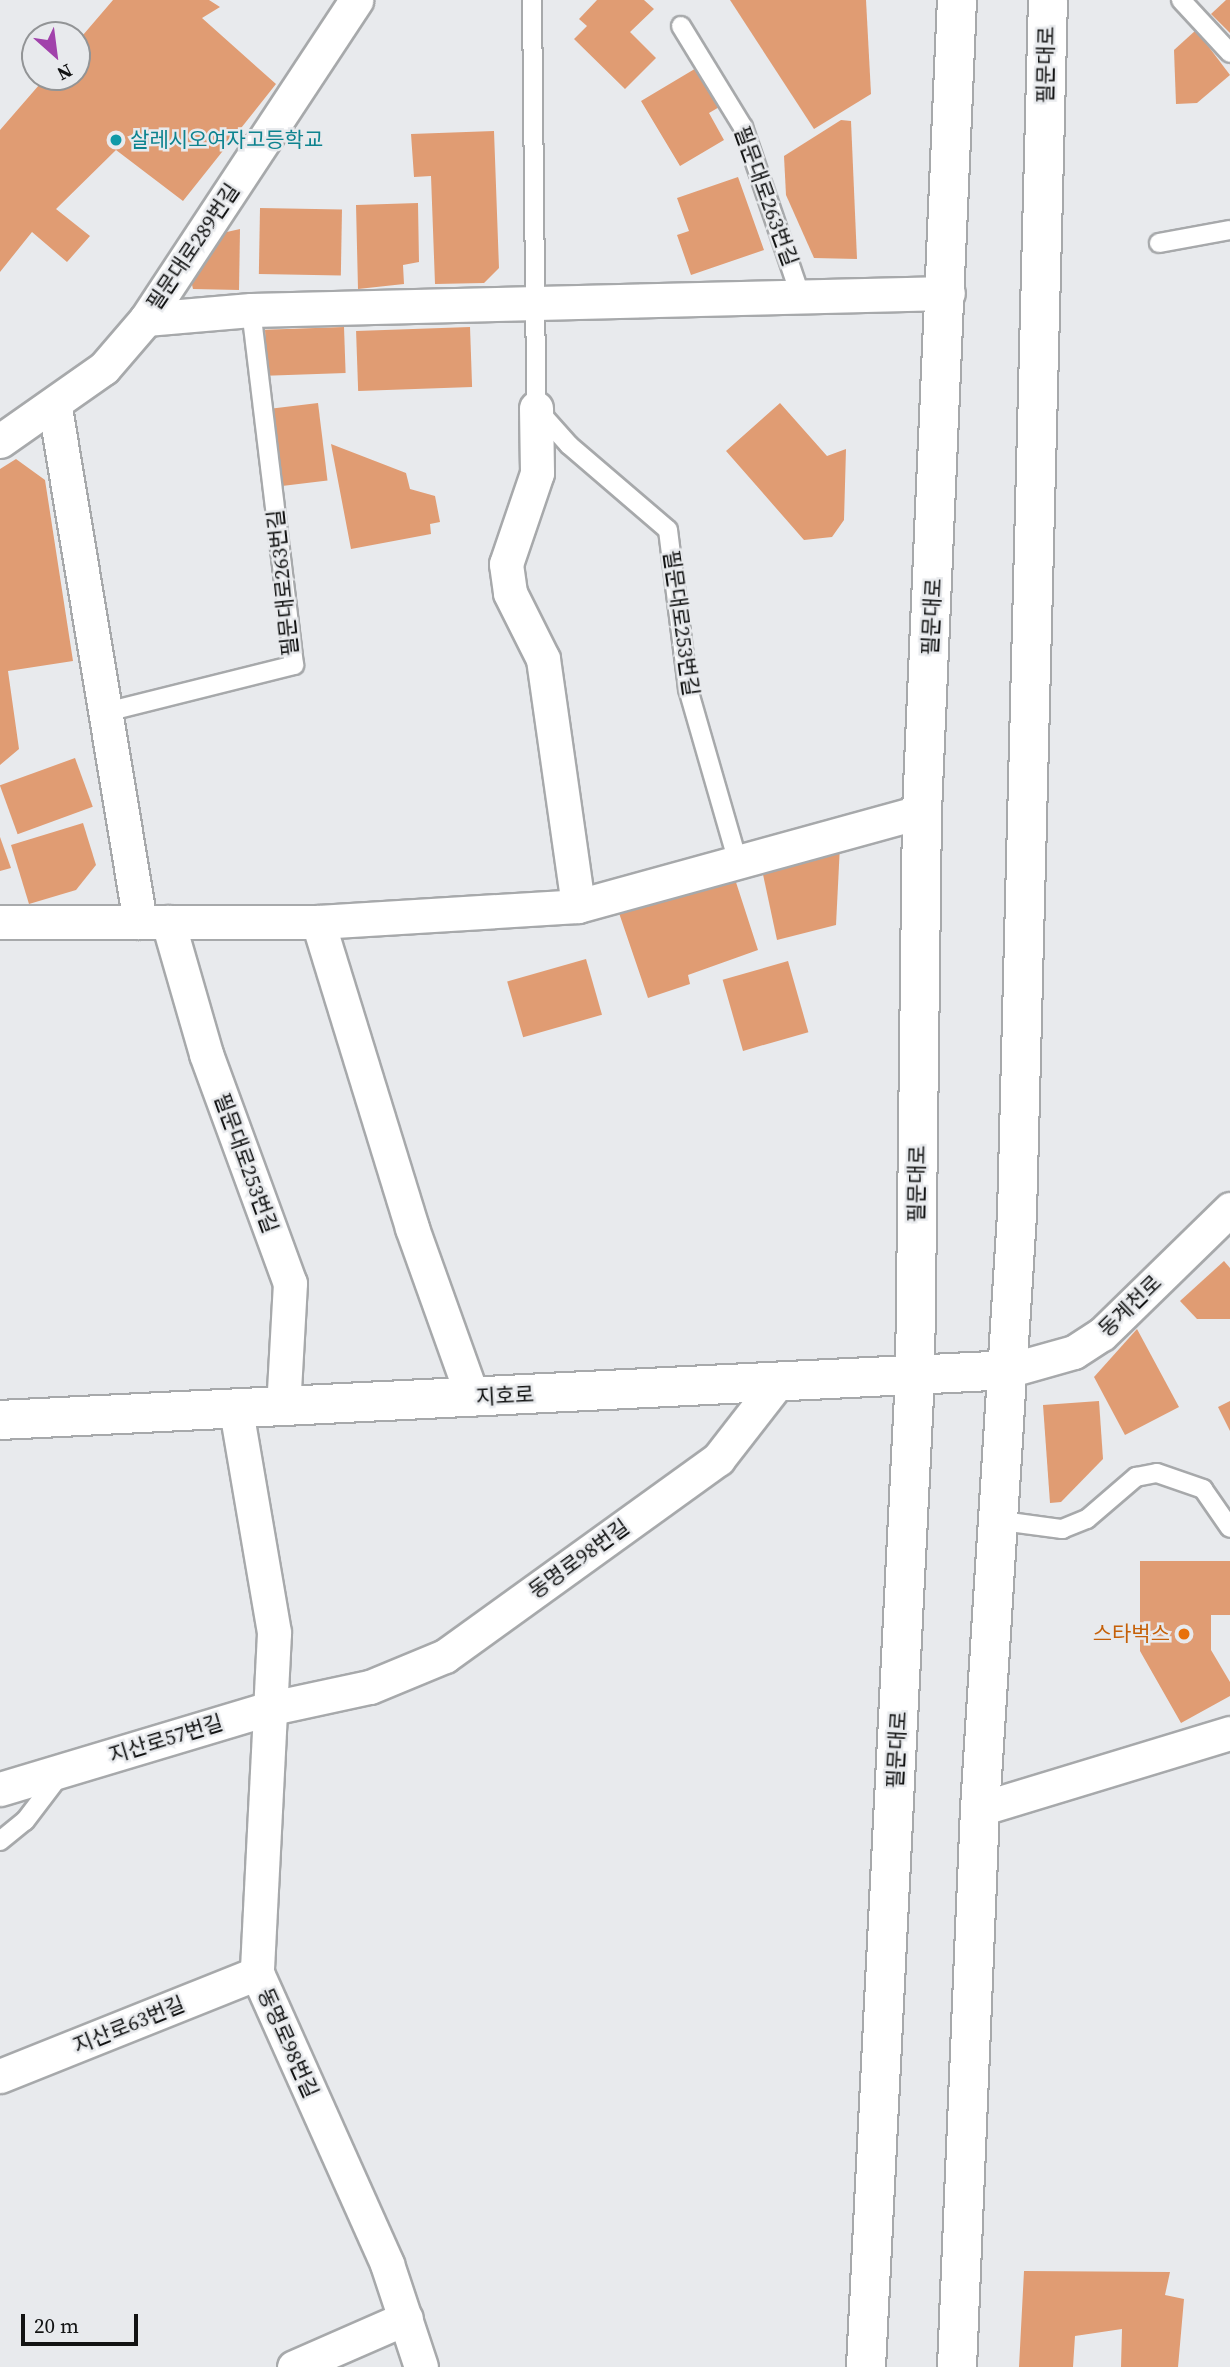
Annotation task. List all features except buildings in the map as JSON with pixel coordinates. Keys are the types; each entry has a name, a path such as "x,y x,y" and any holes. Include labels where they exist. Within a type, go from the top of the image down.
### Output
{"main road":[{"name":"필문대로","path":"866,2367 915,1375 922,811 948,293 957,0"},
{"name":"필문대로","path":"957,2367 980,1809 1002,1521 1010,1370 1048,0"},
{"name":"지호로","path":"0,1420 1010,1370"}],"street":[{"name":"필문대로289번길","path":"146,319 356,0"},
{"name":"필문대로263번길","path":"146,319 251,310 948,293"},
{"path":"0,441 55,408 104,368 146,319"},
{"path":"55,408 106,712 154,922"},
{"path":"536,408 537,473 506,564 510,593 543,659 578,906"},
{"path":"0,922 318,922 578,906 737,859 922,811"},
{"name":"필문대로253번길","path":"154,922 206,1054 290,1283 283,1408"},
{"path":"318,922 412,1228 473,1398"},
{"name":"동계천로","path":"1010,1370 1074,1353 1102,1334 1230,1209"},
{"name":"동명로98번길","path":"267,1709 370,1687 444,1656 718,1459 778,1382"},
{"name":"동명로98번길","path":"236,1410 274,1633 267,1709 257,1973 405,2318 421,2367"},
{"name":"지산로57번길","path":"0,1789 267,1709"},
{"path":"980,1809 1230,1733"},
{"name":"지산로63번길","path":"0,2076 257,1973"},
{"path":"294,2367 405,2318"}],"lane":[{"path":"532,0 536,408"},
{"path":"1181,0 1230,53"},
{"name":"필문대로263번길","path":"681,26 743,127 801,297"},
{"path":"1159,243 1230,230"},
{"name":"필문대로263번길","path":"106,712 294,664 251,310"},
{"name":"필문대로253번길","path":"536,408 569,445 668,530 688,688 737,859"},
{"path":"1002,1521 1062,1529 1087,1519 1136,1477 1157,1473 1203,1489 1230,1528"},
{"path":"0,1841 25,1821 65,1769"}],"place":[{"name":"살레시오여자고등학교","path":"116,140"},
{"name":"스타벅스","path":"1184,1634"}]}
